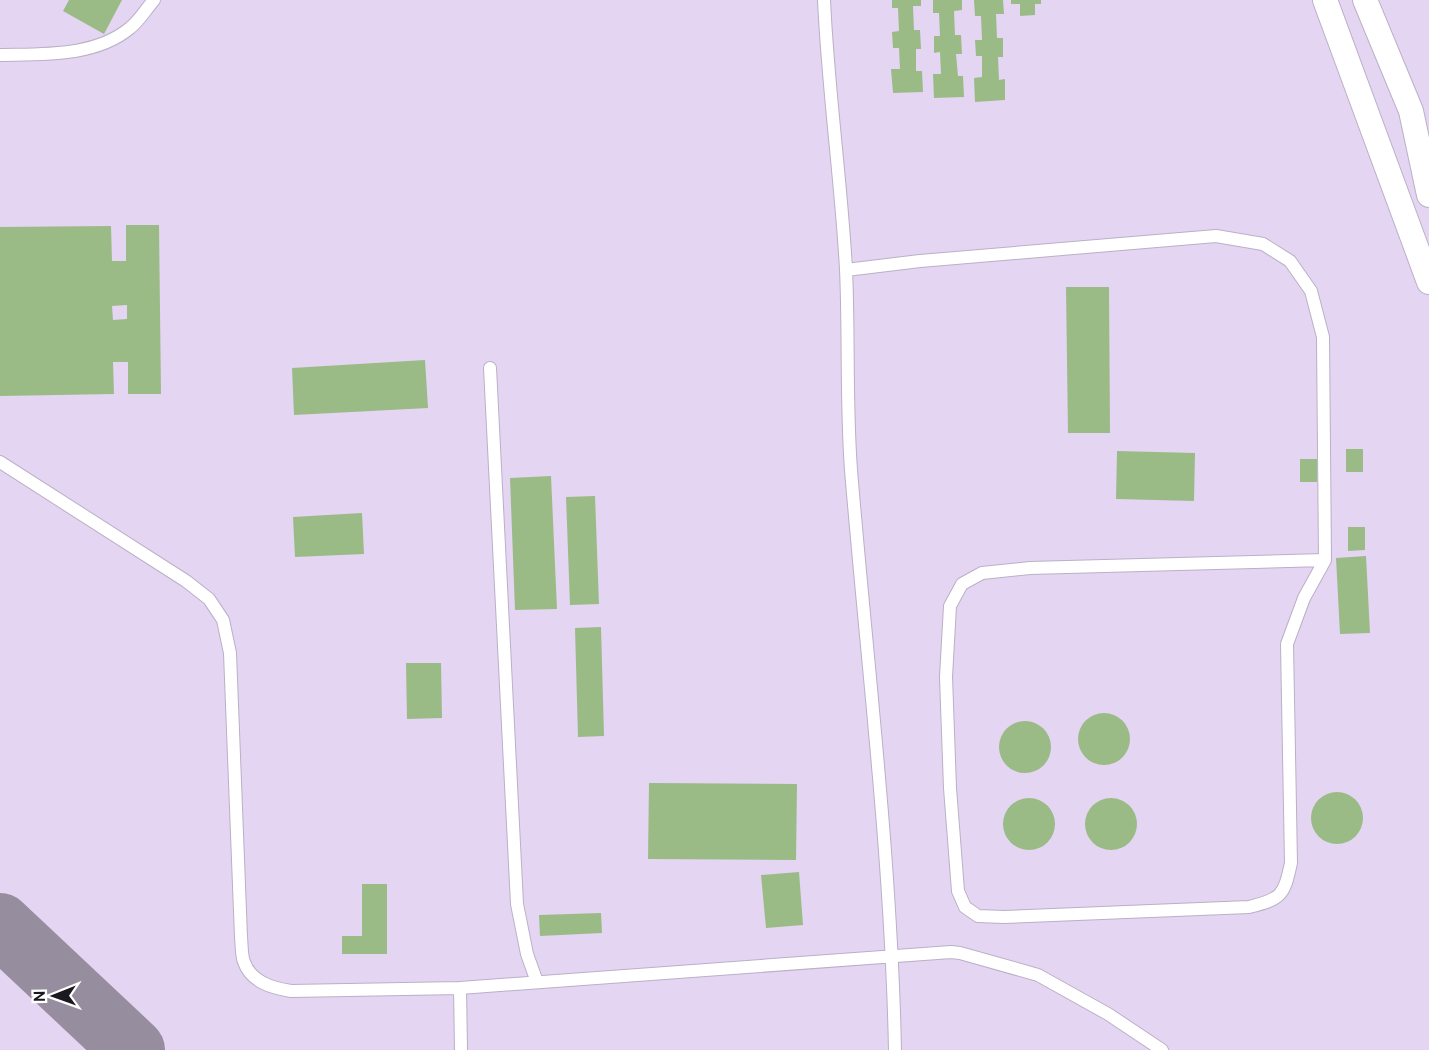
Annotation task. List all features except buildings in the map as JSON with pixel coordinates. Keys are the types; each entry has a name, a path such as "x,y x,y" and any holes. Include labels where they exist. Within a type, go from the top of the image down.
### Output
{"street":[{"path":"1325,0 1429,282"},
{"path":"1365,0 1411,111 1429,195"}],"lane":[{"path":"0,55 62,53 105,44 130,28 154,0"},
{"path":"824,0 846,270 851,468 893,958 895,1050"},
{"path":"846,270 1216,236 1263,244 1290,261 1311,291 1323,337 1325,560 1304,598 1287,644 1291,863 1285,889 1270,902 1249,907 1004,918 978,915 965,907 958,891 950,788 946,677 950,606 962,584 982,573 1030,568 1325,560"},
{"path":"490,368 517,904 527,954 537,982"},
{"path":"0,462 186,581 209,599 224,620 230,653 241,937 244,963 255,978 271,987 291,991 460,988 960,953 1038,975 1108,1014 1162,1050"},
{"path":"460,988 461,1050"}],"shaded area":[{"path":"0,0 1429,0 1429,1050 0,1050"}],"taxiway":[{"path":"0,925 133,1050"}]}
